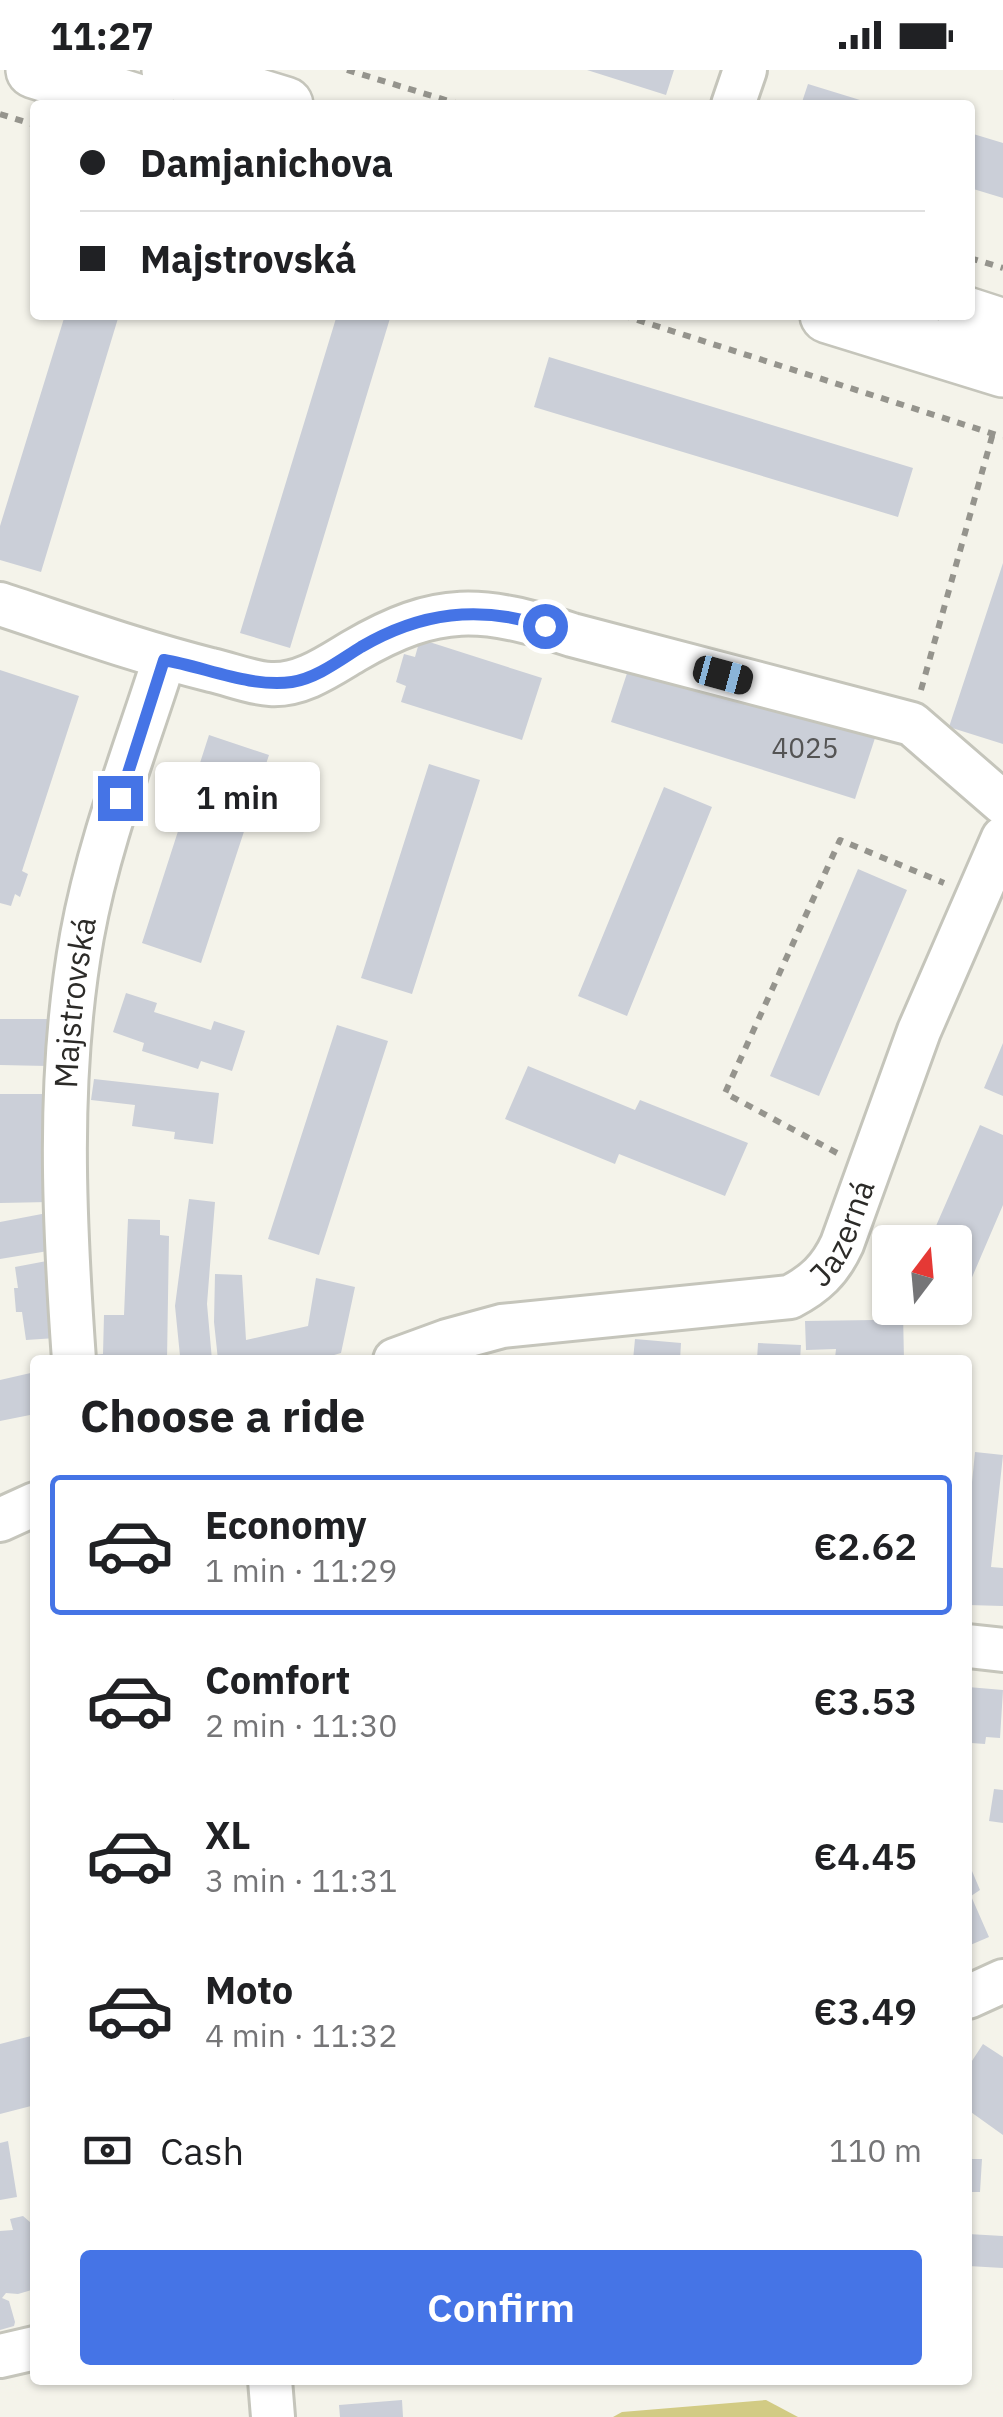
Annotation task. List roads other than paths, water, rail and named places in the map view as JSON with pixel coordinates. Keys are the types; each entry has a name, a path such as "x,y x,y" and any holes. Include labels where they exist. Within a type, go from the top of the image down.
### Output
{"main road":[{"path":"34,70 130,100"},
{"path":"170,70 268,100"},
{"path":"975,318 1003,326"},
{"path":"844,320 1003,369"}],"street":[{"path":"735,100 744,70"},
{"path":"0,604 164,660 270,684 298,681 408,623 444,614 480,612 518,618 912,724 1003,804"},
{"name":"Majstrovská","path":"74,1355 66,1252 70,1012 98,868 164,660"},
{"name":"Jazerná","path":"409,1355 502,1326 790,1297 821,1278 834,1261 919,1031 1003,838"},
{"path":"0,1520 30,1506"},
{"path":"972,1646 1003,1650"},
{"path":"0,2356 30,2349"},
{"path":"270,2385 273,2417"}]}
